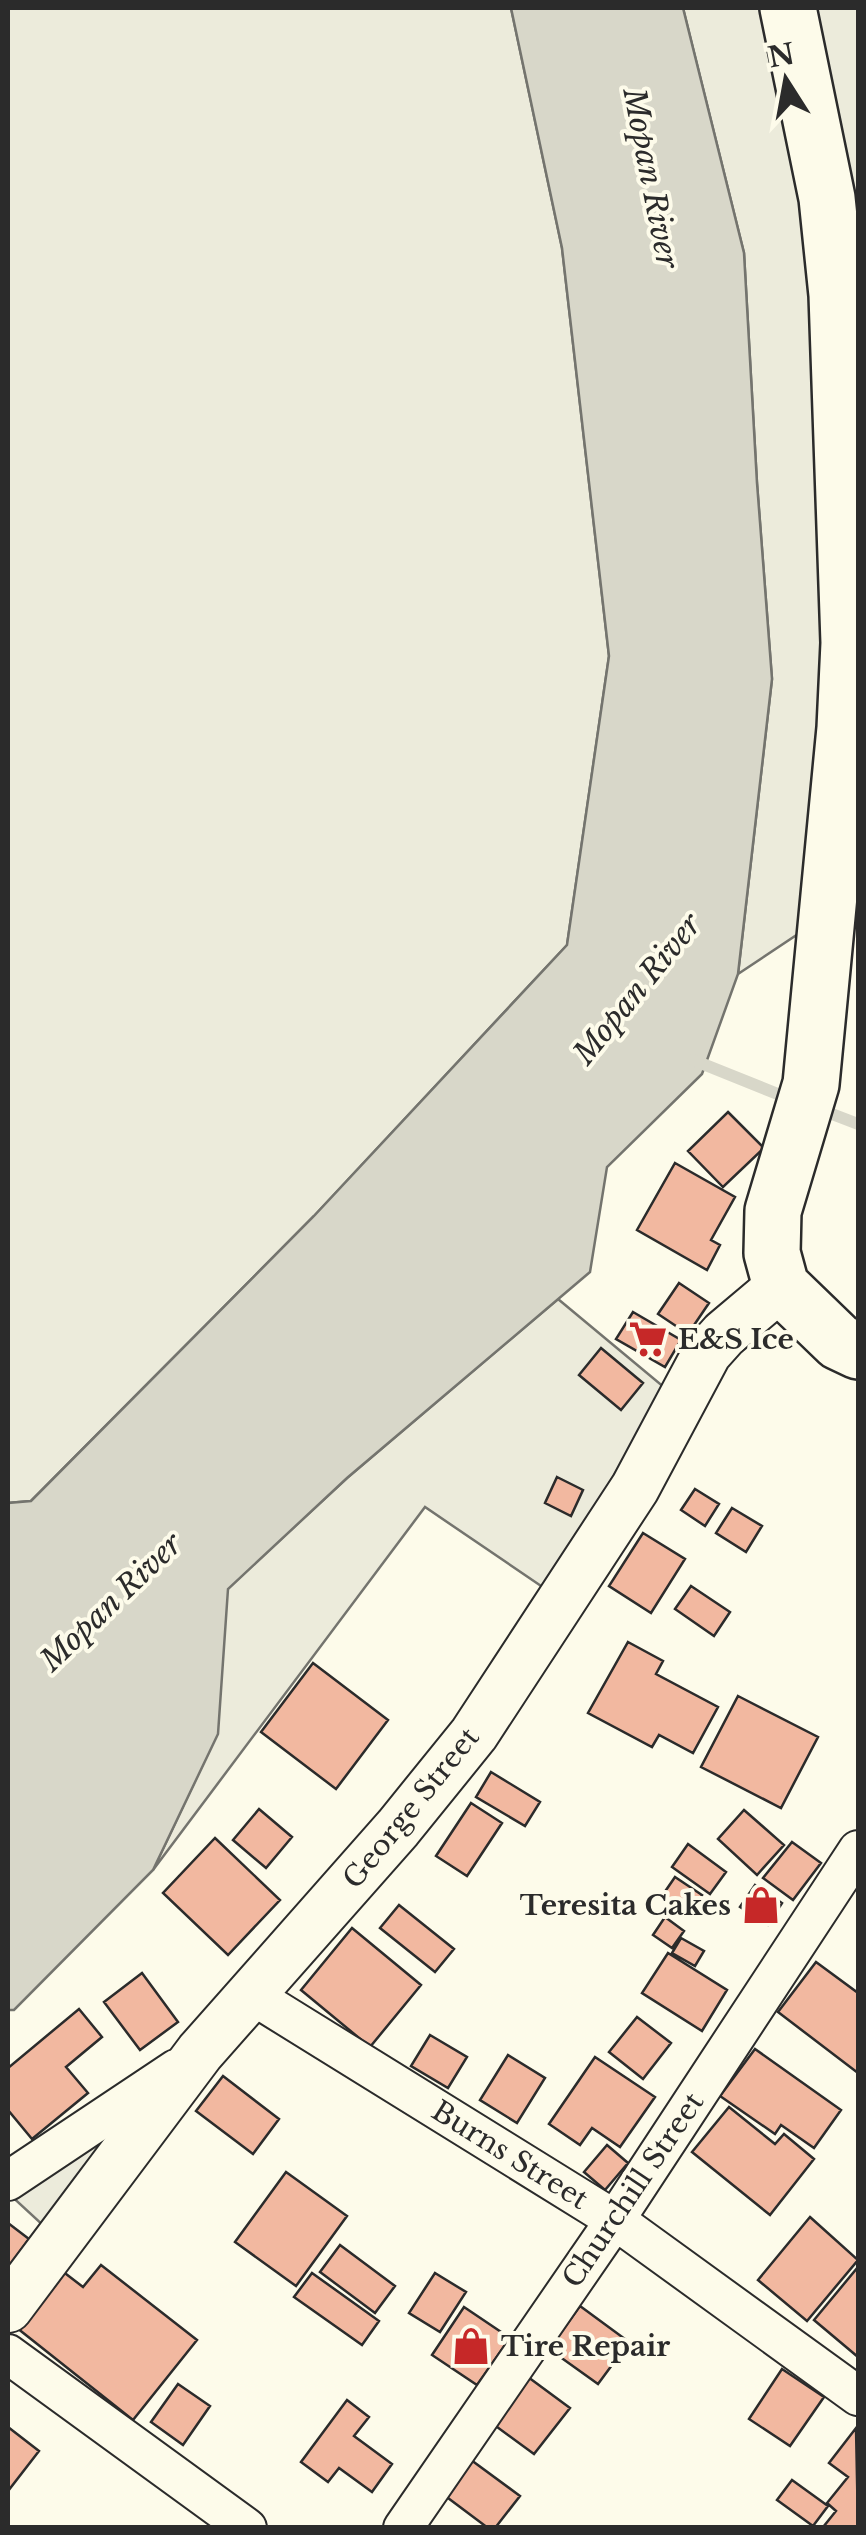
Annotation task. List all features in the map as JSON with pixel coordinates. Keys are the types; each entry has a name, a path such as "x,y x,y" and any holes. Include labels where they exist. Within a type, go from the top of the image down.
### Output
{"highway":[{"path":"788,8 827,198 837,295 849,643 844,728 805,1103 773,1211 772,1253 781,1286 839,1342 858,1351"}],"street":[{"name":"George Street","path":"8,2308 200,2052 398,1828 474,1734 636,1488 707,1353 781,1286"},
{"name":"Churchill Street","path":"403,2528 614,2220 858,1850"},
{"name":"Burns Street","path":"252,1996 614,2220 858,2396"},
{"path":"8,2181 200,2052"},
{"path":"8,2354 248,2528"}],"shaded area":[{"path":"8,8 511,8 562,248 609,656 567,945 314,1216 31,1501 8,1503"},
{"path":"683,8 858,8 858,894 738,974 772,679 744,253"},
{"path":"558,1299 665,1388 547,1590 425,1507 153,1870 217,1734 227,1589 347,1478"},
{"path":"133,2110 47,2229 8,2193"}],"water":[{"name":"Mopan River","path":"511,8 683,8 744,253 772,679 738,974 702,1074 607,1167 590,1272 347,1478 228,1589 218,1734 153,1870 14,2010 8,2010 8,1503 31,1501 314,1216 567,945 609,656 562,248"}],"building":[{"path":"728,1112 764,1148 723,1187 688,1151"},
{"path":"675,1163 735,1197 711,1240 720,1245 707,1270 637,1230"},
{"path":"679,1283 709,1303 688,1334 658,1314"},
{"name":"E&S Ice","path":"633,1312 681,1340 665,1367 616,1339"},
{"path":"601,1348 643,1383 621,1410 579,1375"},
{"path":"557,1477 583,1490 571,1516 545,1503"},
{"path":"695,1489 719,1504 705,1526 681,1510"},
{"path":"732,1508 762,1526 746,1552 716,1533"},
{"path":"643,1533 685,1559 651,1613 609,1586"},
{"path":"691,1586 730,1612 714,1636 675,1609"},
{"path":"628,1642 663,1661 656,1674 718,1707 693,1753 659,1735 652,1747 588,1713"},
{"path":"313,1663 388,1720 336,1789 261,1732"},
{"path":"738,1696 818,1737 781,1808 701,1767"},
{"path":"491,1772 540,1802 525,1826 476,1797"},
{"path":"471,1803 502,1823 467,1876 436,1856"},
{"path":"259,1809 292,1837 266,1868 233,1840"},
{"path":"744,1810 784,1845 757,1875 718,1839"},
{"path":"215,1838 280,1900 228,1955 163,1893"},
{"path":"792,1842 821,1863 793,1900 763,1878"},
{"path":"688,1844 726,1872 710,1894 672,1867"},
{"path":"675,1877 702,1895 690,1914 662,1896"},
{"name":"Teresita Cakes","path":"755,1885 782,1903 768,1925 740,1907"},
{"path":"399,1905 454,1949 435,1972 380,1928"},
{"path":"665,1917 684,1931 672,1948 653,1935"},
{"path":"352,1928 421,1985 370,2047 301,1990"},
{"path":"681,1938 704,1951 695,1966 672,1953"},
{"path":"668,1953 727,1990 702,2031 642,1993"},
{"path":"816,1962 858,1993 858,2073 778,2012"},
{"path":"142,1973 178,2022 140,2050 104,2002"},
{"path":"79,2009 102,2037 66,2067 88,2093 32,2139 8,2110 8,2068"},
{"path":"637,2017 671,2043 643,2079 609,2052"},
{"path":"430,2035 467,2057 448,2088 411,2066"},
{"path":"755,2049 841,2110 814,2148 781,2125 775,2134 720,2096"},
{"path":"508,2055 545,2078 517,2123 480,2100"},
{"path":"595,2057 655,2097 620,2147 592,2128 580,2145 549,2124"},
{"path":"223,2076 279,2119 253,2154 196,2111"},
{"path":"729,2107 775,2144 784,2134 814,2159 770,2215 692,2152"},
{"path":"607,2145 628,2163 605,2190 584,2172"},
{"path":"286,2172 347,2216 296,2286 235,2242"},
{"path":"810,2217 858,2260 807,2321 758,2280"},
{"path":"8,2223 29,2239 8,2268"},
{"path":"340,2245 395,2286 375,2313 320,2272"},
{"path":"101,2265 197,2340 133,2420 12,2324 57,2267 83,2287"},
{"path":"858,2267 858,2357 814,2320"},
{"path":"312,2273 379,2321 362,2345 294,2297"},
{"path":"435,2273 466,2292 440,2332 409,2313"},
{"path":"580,2306 629,2342 598,2384 549,2349"},
{"name":"Tire Repair","path":"464,2307 510,2338 477,2385 432,2355"},
{"path":"782,2369 824,2397 790,2446 749,2419"},
{"path":"528,2377 570,2408 534,2454 493,2424"},
{"path":"178,2384 210,2406 183,2445 151,2422"},
{"path":"347,2400 369,2417 354,2436 392,2464 372,2492 339,2468 328,2482 301,2462"},
{"path":"8,2427 39,2451 8,2491"},
{"path":"856,2428 858,2528 826,2528 836,2511 827,2503 848,2477 829,2463"},
{"path":"467,2457 520,2496 495,2528 488,2528 440,2492"},
{"path":"792,2480 828,2506 813,2526 777,2500"}],"waterway":[{"path":"693,1060 795,1101"},
{"path":"819,1109 858,1124"}],"place":[{"name":"E&S Ice","path":"648,1339"},
{"name":"Teresita Cakes","path":"761,1905"},
{"name":"Tire Repair","path":"471,2346"}]}
